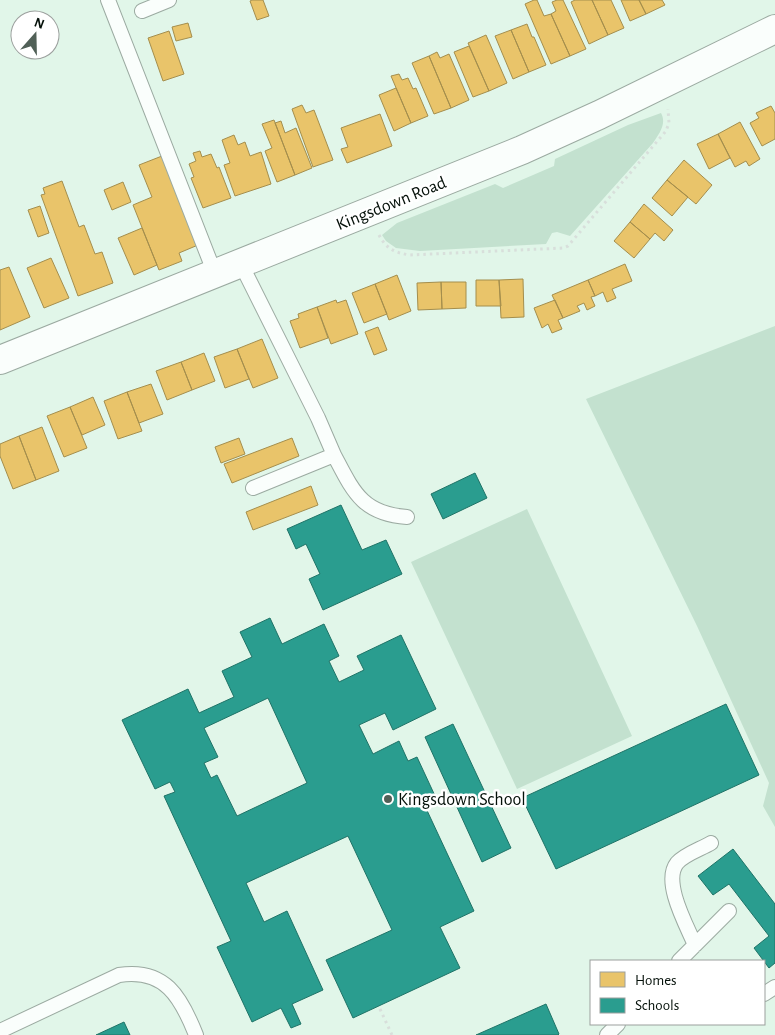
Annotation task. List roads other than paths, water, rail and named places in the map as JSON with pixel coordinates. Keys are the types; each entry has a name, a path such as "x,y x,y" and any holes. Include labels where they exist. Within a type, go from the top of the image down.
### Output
{"main road":[{"name":"Kingsdown Road","path":"0,360 522,150 599,115 775,29"}],"lane":[{"path":"108,0 215,274"},
{"path":"142,11 168,0"},
{"path":"241,264 334,454 357,496 367,504 391,516 408,517"},
{"path":"253,488 334,454"},
{"path":"695,946 674,894 672,880 677,864 683,858 711,843"},
{"path":"680,960 729,911"},
{"path":"0,1031 119,975 143,974 171,988 179,998 196,1035"},
{"path":"607,1035 617,1025"}],"place":[{"name":"Kingsdown School","path":"388,799"}]}
